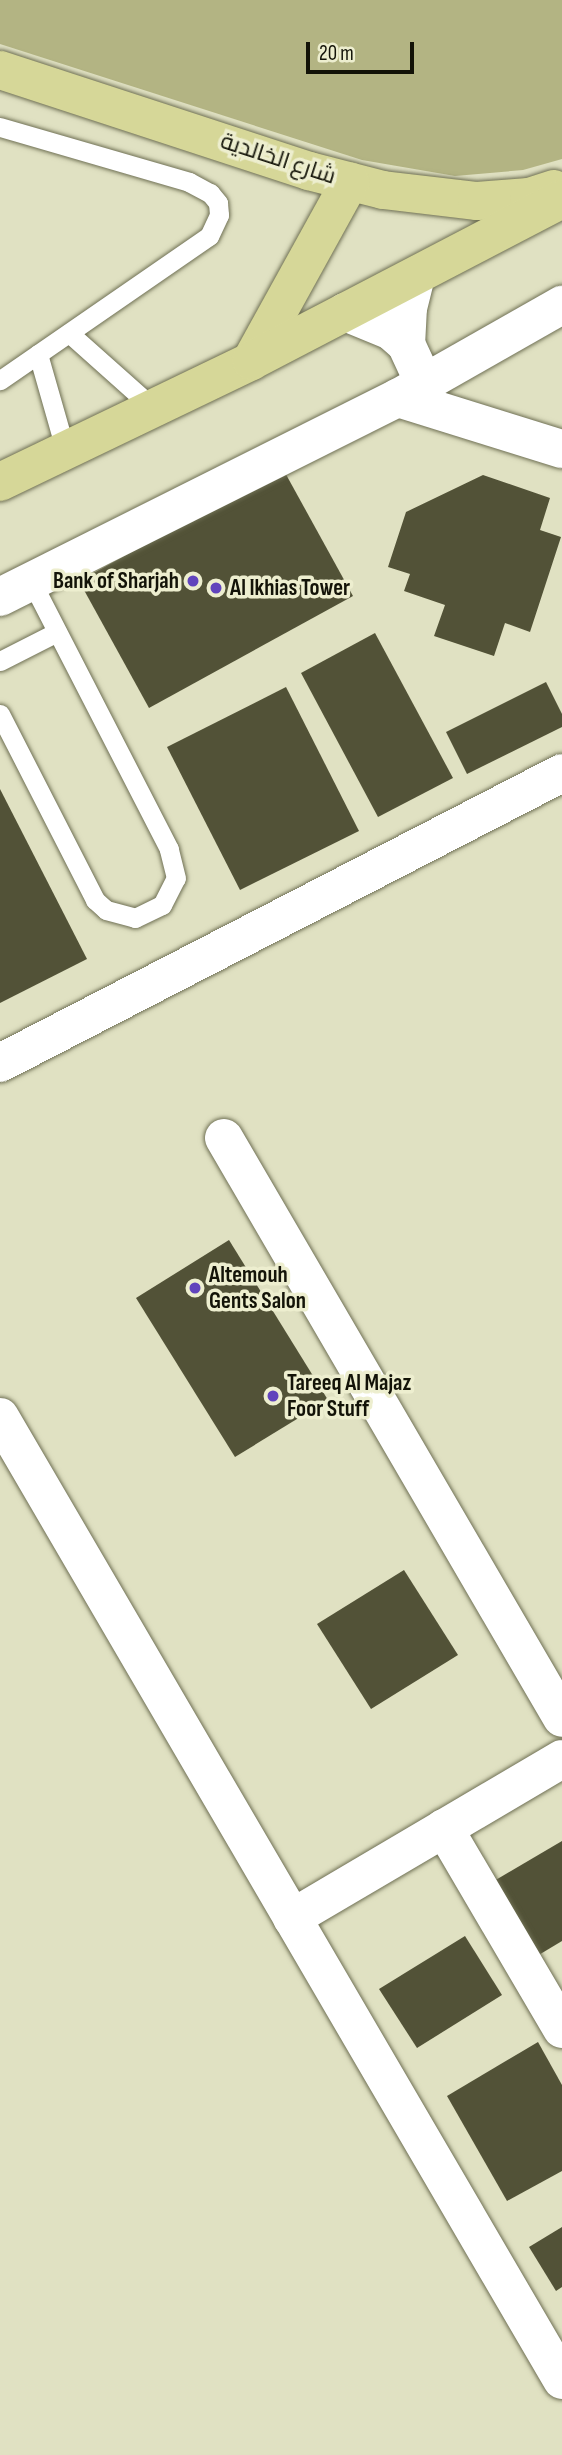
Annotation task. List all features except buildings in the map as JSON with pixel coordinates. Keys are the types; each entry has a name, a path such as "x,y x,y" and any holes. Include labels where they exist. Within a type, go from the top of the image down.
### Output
{"main road":[{"name":"شارع الخالدية","path":"0,70 350,182 421,197 477,201 528,197 562,186"},
{"path":"251,361 350,182"},
{"path":"0,482 251,361 562,199"}],"street":[{"path":"411,391 406,323 416,276"},
{"path":"15,589 411,391 562,305"},
{"path":"345,312 391,331 406,344"},
{"path":"411,391 562,449"},
{"path":"0,1063 562,773"},
{"path":"224,1138 562,1718"},
{"path":"0,1417 562,2380"},
{"path":"292,1918 562,1759"},
{"path":"444,1828 562,2029"}],"lane":[{"path":"0,127 189,183 218,203 219,215 209,236 0,380"},
{"path":"69,333 152,407"},
{"path":"38,354 65,449"},
{"path":"0,714 95,900 106,910 135,918 162,905 176,878 175,863 57,632 15,589"},
{"path":"0,661 57,632"}],"green space":[{"path":"0,0 562,0 562,159 523,170 455,176 362,160 0,44"}],"place":[{"name":"Bank of Sharjah","path":"193,581"},
{"name":"Al Ikhias Tower","path":"216,588"},
{"name":"Altemouh Gents Salon","path":"195,1288"},
{"name":"Tareeq Al Majaz Foor Stuff","path":"273,1396"}]}
